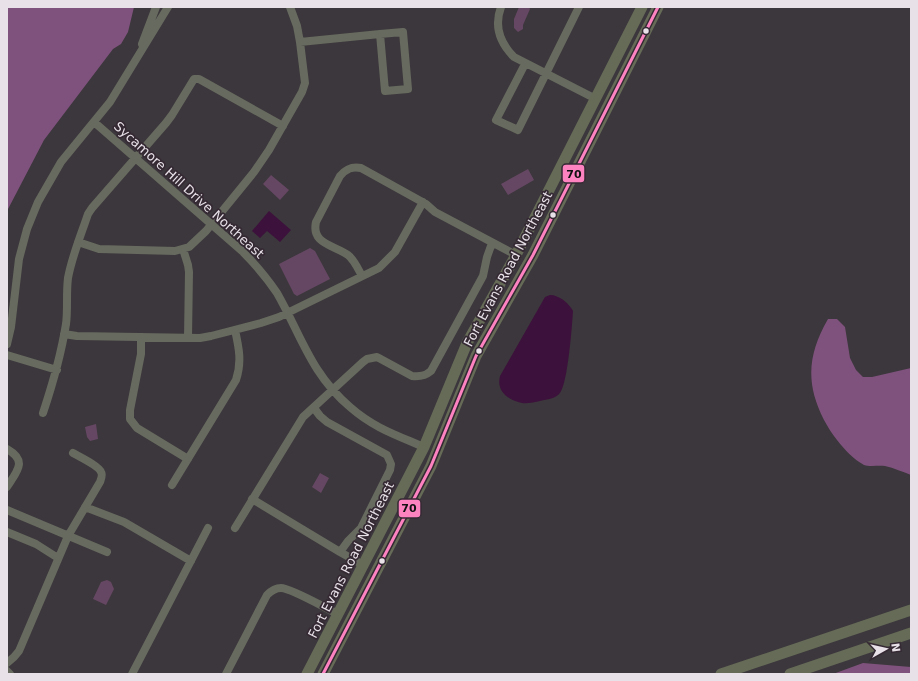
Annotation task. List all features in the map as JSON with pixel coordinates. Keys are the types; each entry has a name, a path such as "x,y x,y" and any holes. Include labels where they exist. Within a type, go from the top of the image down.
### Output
{"main road":[{"name":"Fort Evans Road Northeast","path":"307,674 424,447 467,343 516,255 642,7"},
{"name":"Fort Evans Road Northeast","path":"323,674 431,466 476,356 533,254 658,7"},
{"path":"722,674 911,610"},
{"path":"790,674 911,633"}],"street":[{"path":"136,61 156,7"},
{"path":"7,344 11,327 20,259 27,229 38,202 61,162 110,102 168,7"},
{"path":"78,242 99,249 175,251 183,249 195,242 254,172 299,100 305,83 297,26 290,7"},
{"path":"501,7 498,22 501,40 514,58 596,99"},
{"path":"525,64 496,120 518,130 579,7"},
{"path":"300,42 380,34 402,32 408,89 385,91 380,34"},
{"path":"43,413 57,370 64,334 68,278 78,242 92,208 172,115 192,81 196,78 283,126"},
{"name":"Sycamore Hill Drive Northeast","path":"94,122 242,251 260,270 277,294 311,360 333,391 350,407 371,423 390,434 424,447"},
{"path":"362,276 351,258 322,241 316,233 316,222 344,171 353,167 361,168 423,202 435,212 492,244 516,255"},
{"path":"64,334 77,336 188,338 212,336 261,324 287,314 379,268 395,252 423,202"},
{"path":"235,528 303,417 363,362 373,357 378,357 412,376 422,376 431,371 483,276 487,257 492,244"},
{"path":"183,249 189,272 188,338"},
{"path":"172,485 236,380 240,362 240,352 235,330"},
{"path":"141,337 141,354 130,410 130,419 137,428 188,459"},
{"path":"7,355 57,370"},
{"path":"314,408 327,422 387,454 391,464 390,470 361,528 348,541 340,552"},
{"path":"7,448 16,454 20,463 7,487"},
{"path":"7,663 19,651 68,536 102,477 102,472 98,468 73,453"},
{"path":"252,499 363,565"},
{"path":"85,507 124,522 190,561"},
{"path":"7,510 107,552"},
{"path":"132,674 208,528"},
{"path":"7,532 36,544 58,558"},
{"path":"226,674 267,595 276,588 287,589 338,614"},
{"path":"7,671 10,674"}],"shaded area":[{"path":"7,7 134,7 128,32 121,44 113,49 44,140 7,211"},
{"path":"519,7 529,7 530,9 523,25 523,29 518,32 514,28 514,19"},
{"path":"528,169 534,180 508,195 501,184"},
{"path":"271,175 289,190 280,200 263,184"},
{"path":"269,211 291,230 280,242 267,231 260,238 252,231"},
{"path":"310,248 315,251 330,279 297,296 294,294 279,264"},
{"path":"550,295 557,296 563,300 573,311 569,354 563,387 558,395 551,398 529,403 517,402 504,394 500,386 500,376 545,297"},
{"path":"828,319 837,319 845,327 850,358 856,370 863,377 872,377 911,368 911,475 885,466 866,466 860,463 840,444 824,420 814,394 811,369 816,344"},
{"path":"96,424 98,439 90,441 87,437 85,427"},
{"path":"320,473 329,478 321,493 312,487"},
{"path":"107,580 111,582 114,589 106,605 93,599 101,582"},
{"path":"863,663 911,667 911,674 833,674"}],"transit line":[{"name":"70","path":"323,674 431,466 476,356 533,255 658,7"}]}
